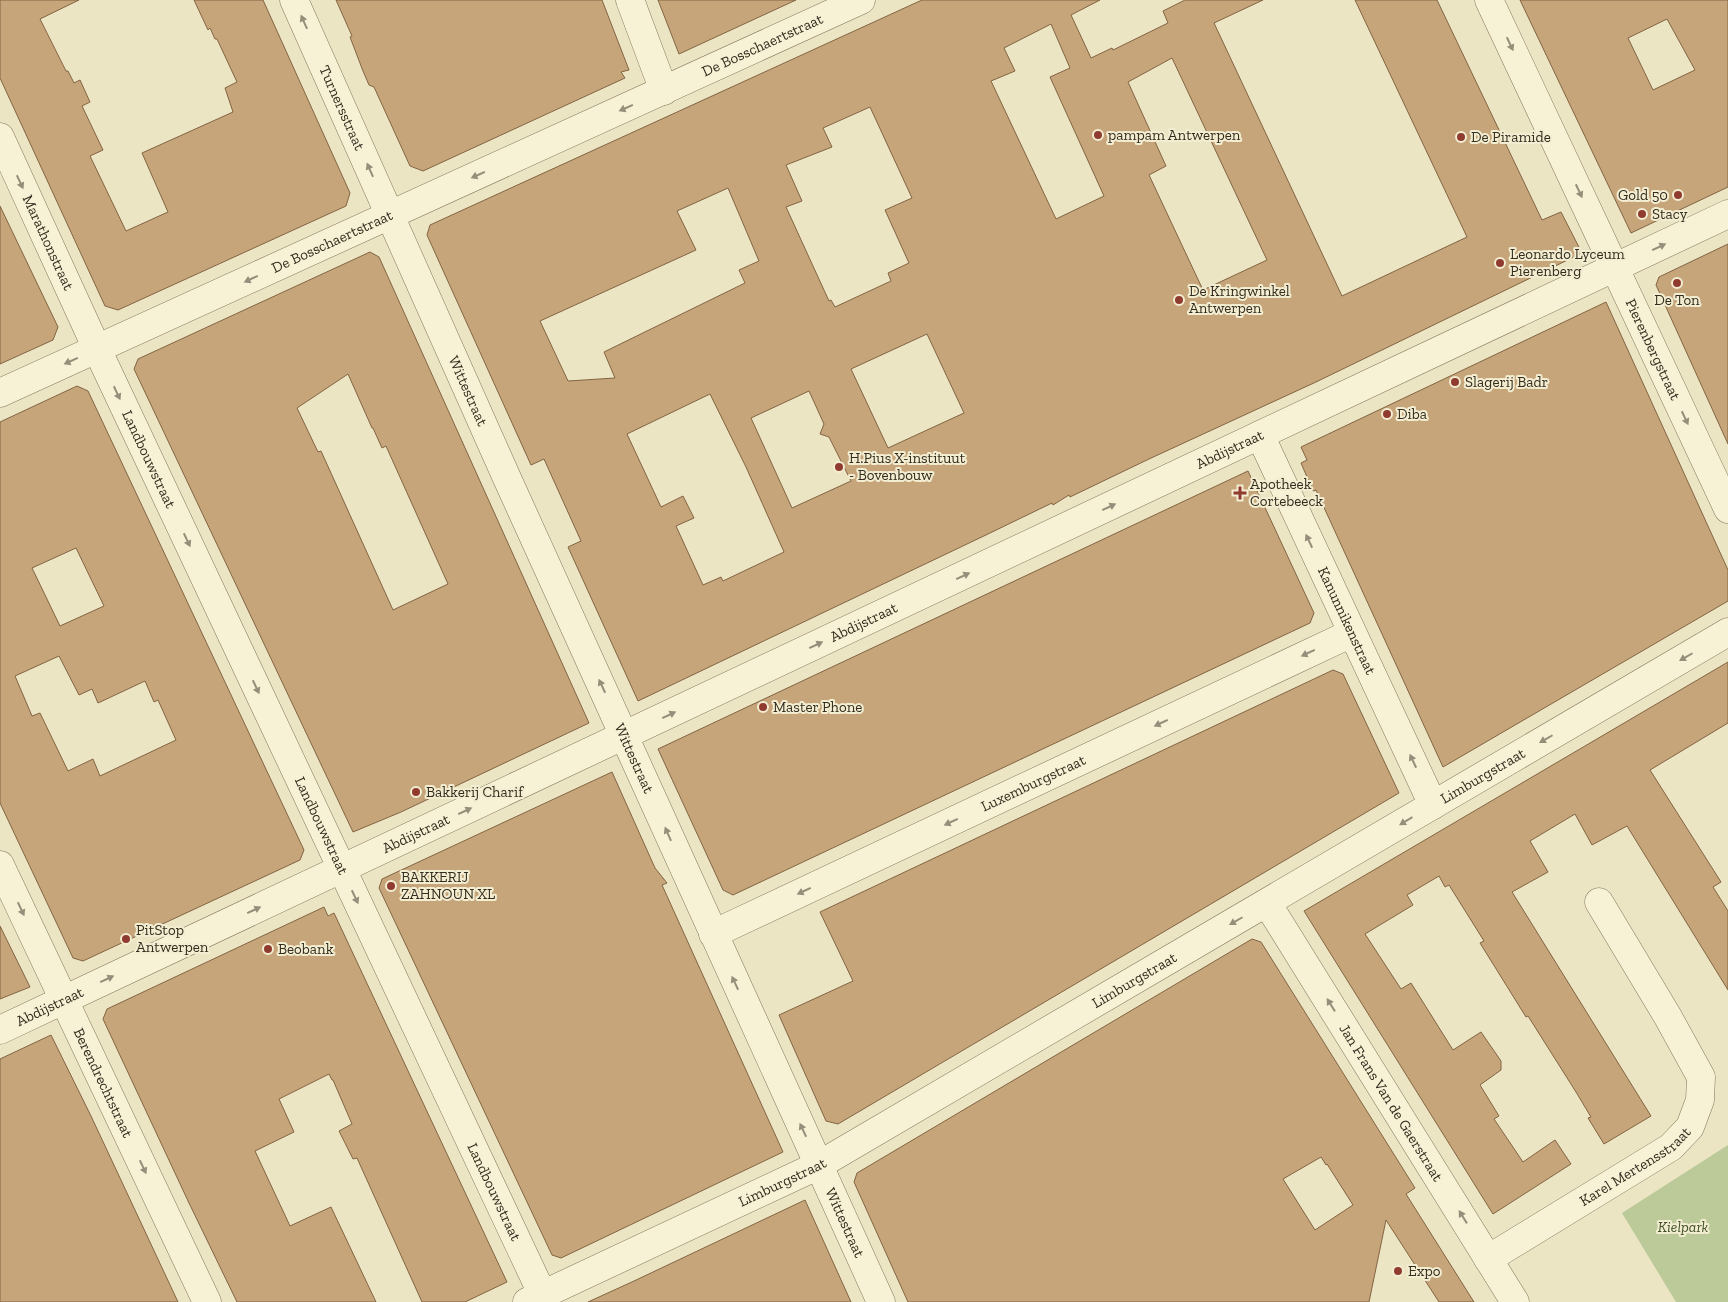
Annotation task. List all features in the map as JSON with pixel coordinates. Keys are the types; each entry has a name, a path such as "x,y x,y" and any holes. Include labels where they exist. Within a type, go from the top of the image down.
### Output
{"street":[{"name":"Turnersstraat","path":"294,0 390,215"},
{"path":"630,0 664,91"},
{"name":"De Bosschaertstraat","path":"0,393 861,0"},
{"name":"Pierenbergstraat","path":"1490,0 1728,509"},
{"name":"Marathonstraat","path":"0,137 97,349"},
{"name":"Abdijstraat","path":"0,1030 1728,214"},
{"name":"Wittestraat","path":"390,215 502,468 881,1302"},
{"name":"Landbouwstraat","path":"97,349 342,868 538,1300"},
{"name":"Kanunnikenstraat","path":"1260,435 1433,805"},
{"name":"Limburgstraat","path":"538,1300 819,1165 1728,632"},
{"name":"Luxemburgstraat","path":"713,934 1352,633"},
{"name":"Berendrechtstraat","path":"0,865 207,1302"},
{"name":"Karel Mertensstraat","path":"1488,1259 1671,1147 1690,1127 1700,1100 1700,1077 1668,1017 1599,902"},
{"name":"Jan Frans Van de Gaerstraat","path":"1267,903 1515,1302"}],"green space":[{"name":"Kielpark","path":"1728,1145 1728,1302 1676,1302 1622,1213"}],"building":[{"path":"0,0 79,0 40,19 66,71 68,71 74,83 80,80 90,102 82,106 103,150 90,156 126,231 168,212 142,153 233,112 225,88 237,82 217,39 215,39 210,28 208,30 194,0 263,0 350,193 346,206 118,310 105,306 0,78"},
{"path":"336,0 602,0 629,70 621,72 625,78 423,171 410,166 374,87 369,85 350,37 352,36"},
{"path":"658,0 796,0 679,54"},
{"path":"922,0 1100,0 1071,15 1091,58 1112,48 1113,50 1168,23 1163,11 1185,0 1263,0 1214,23 1342,296 1467,237 1355,0 1437,0 1542,220 1561,212 1582,253 1316,382 1070,497 1069,495 1053,505 1052,503 638,701 568,547 581,541 544,459 531,465 427,235 430,225","holes":["1051,24 1070,68 1050,77 1104,196 1056,219 991,81 1015,71 1004,48","1172,58 1267,260 1203,290 1149,175 1166,166 1128,82","870,107 912,198 885,210 909,263 888,273 891,281 835,307 831,300 829,301 786,207 802,201 786,165 832,147 823,128","728,188 759,261 739,270 745,283 604,352 615,378 568,381 540,321 696,250 677,211","927,334 964,413 888,448 851,369","809,391 824,424 820,434 829,437 851,481 792,508 751,418","710,394 746,467 784,552 723,581 721,577 703,585 676,526 694,518 683,496 661,507 627,434"]},
{"path":"1520,0 1728,0 1728,187 1631,233","holes":["1667,19 1695,70 1653,90 1628,38"]},
{"path":"0,206 58,327 53,340 0,364"},
{"path":"1728,244 1728,444 1656,285 1659,277"},
{"path":"370,252 379,257 589,723 401,812 353,832 134,369 138,359","holes":["348,374 382,448 386,446 448,584 393,610 321,451 318,452 297,408"]},
{"path":"1606,302 1728,570 1728,601 1443,767 1316,490 1313,491 1301,463 1307,460 1301,447"},
{"path":"77,386 88,391 304,850 300,860 83,961 73,958 0,803 0,422","holes":["76,548 104,606 60,626 32,568","59,656 79,695 92,689 98,703 145,681 154,702 158,700 176,740 100,776 93,759 68,771 40,713 32,716 15,676"]},
{"path":"1248,471 1314,613 1310,623 733,895 723,890 658,749"},
{"path":"1728,662 1728,723 1650,770 1721,882 1713,887 1728,911 1728,990 1627,826 1592,845 1575,814 1530,841 1548,872 1512,892 1651,1116 1604,1144 1588,1118 1591,1117 1576,1092 1480,943 1484,941 1449,885 1445,887 1439,876 1407,895 1413,905 1365,934 1401,989 1411,983 1453,1050 1481,1032 1501,1061 1501,1070 1480,1085 1499,1116 1494,1119 1523,1162 1555,1140 1571,1164 1493,1214 1304,911"},
{"path":"1333,670 1343,674 1399,793 838,1124 826,1121 779,1015 853,981 820,912"},
{"path":"612,772 655,868 667,883 662,885 783,1152 561,1258 552,1255 379,888 382,879"},
{"path":"324,907 328,916 334,913 507,1282 465,1302 422,1302 357,1158 353,1159 339,1131 352,1124 329,1074 279,1099 294,1132 255,1151 290,1226 331,1207 376,1302 237,1302 103,1019 107,1009"},
{"path":"0,926 30,987 0,999"},
{"path":"1252,939 1261,942 1415,1188 1406,1194 1474,1302 1439,1302 1386,1220 1369,1302 908,1302 854,1182 857,1173","holes":["1321,1157 1353,1205 1315,1230 1283,1179"]},
{"path":"51,1035 178,1302 0,1302 0,1059"},
{"path":"805,1200 851,1302 588,1302 634,1281"}],"place":[{"name":"pampam Antwerpen","path":"1098,135"},
{"name":"De Piramide","path":"1461,137"},
{"name":"Gold 50","path":"1678,195"},
{"name":"Stacy","path":"1642,214"},
{"name":"Leonardo Lyceum Pierenberg","path":"1500,263"},
{"name":"De Ton","path":"1677,283"},
{"name":"De Kringwinkel Antwerpen","path":"1179,300"},
{"name":"Slagerij Badr","path":"1455,382"},
{"name":"Diba","path":"1387,414"},
{"name":"H.Pius X-instituut - Bovenbouw","path":"839,467"},
{"name":"Apotheek Cortebeeck","path":"1240,493"},
{"name":"Master Phone","path":"763,707"},
{"name":"Bakkerij Charif","path":"416,792"},
{"name":"BAKKERIJ ZAHNOUN XL","path":"391,886"},
{"name":"PitStop Antwerpen","path":"126,939"},
{"name":"Beobank","path":"268,949"},
{"name":"Expo","path":"1398,1271"}]}
